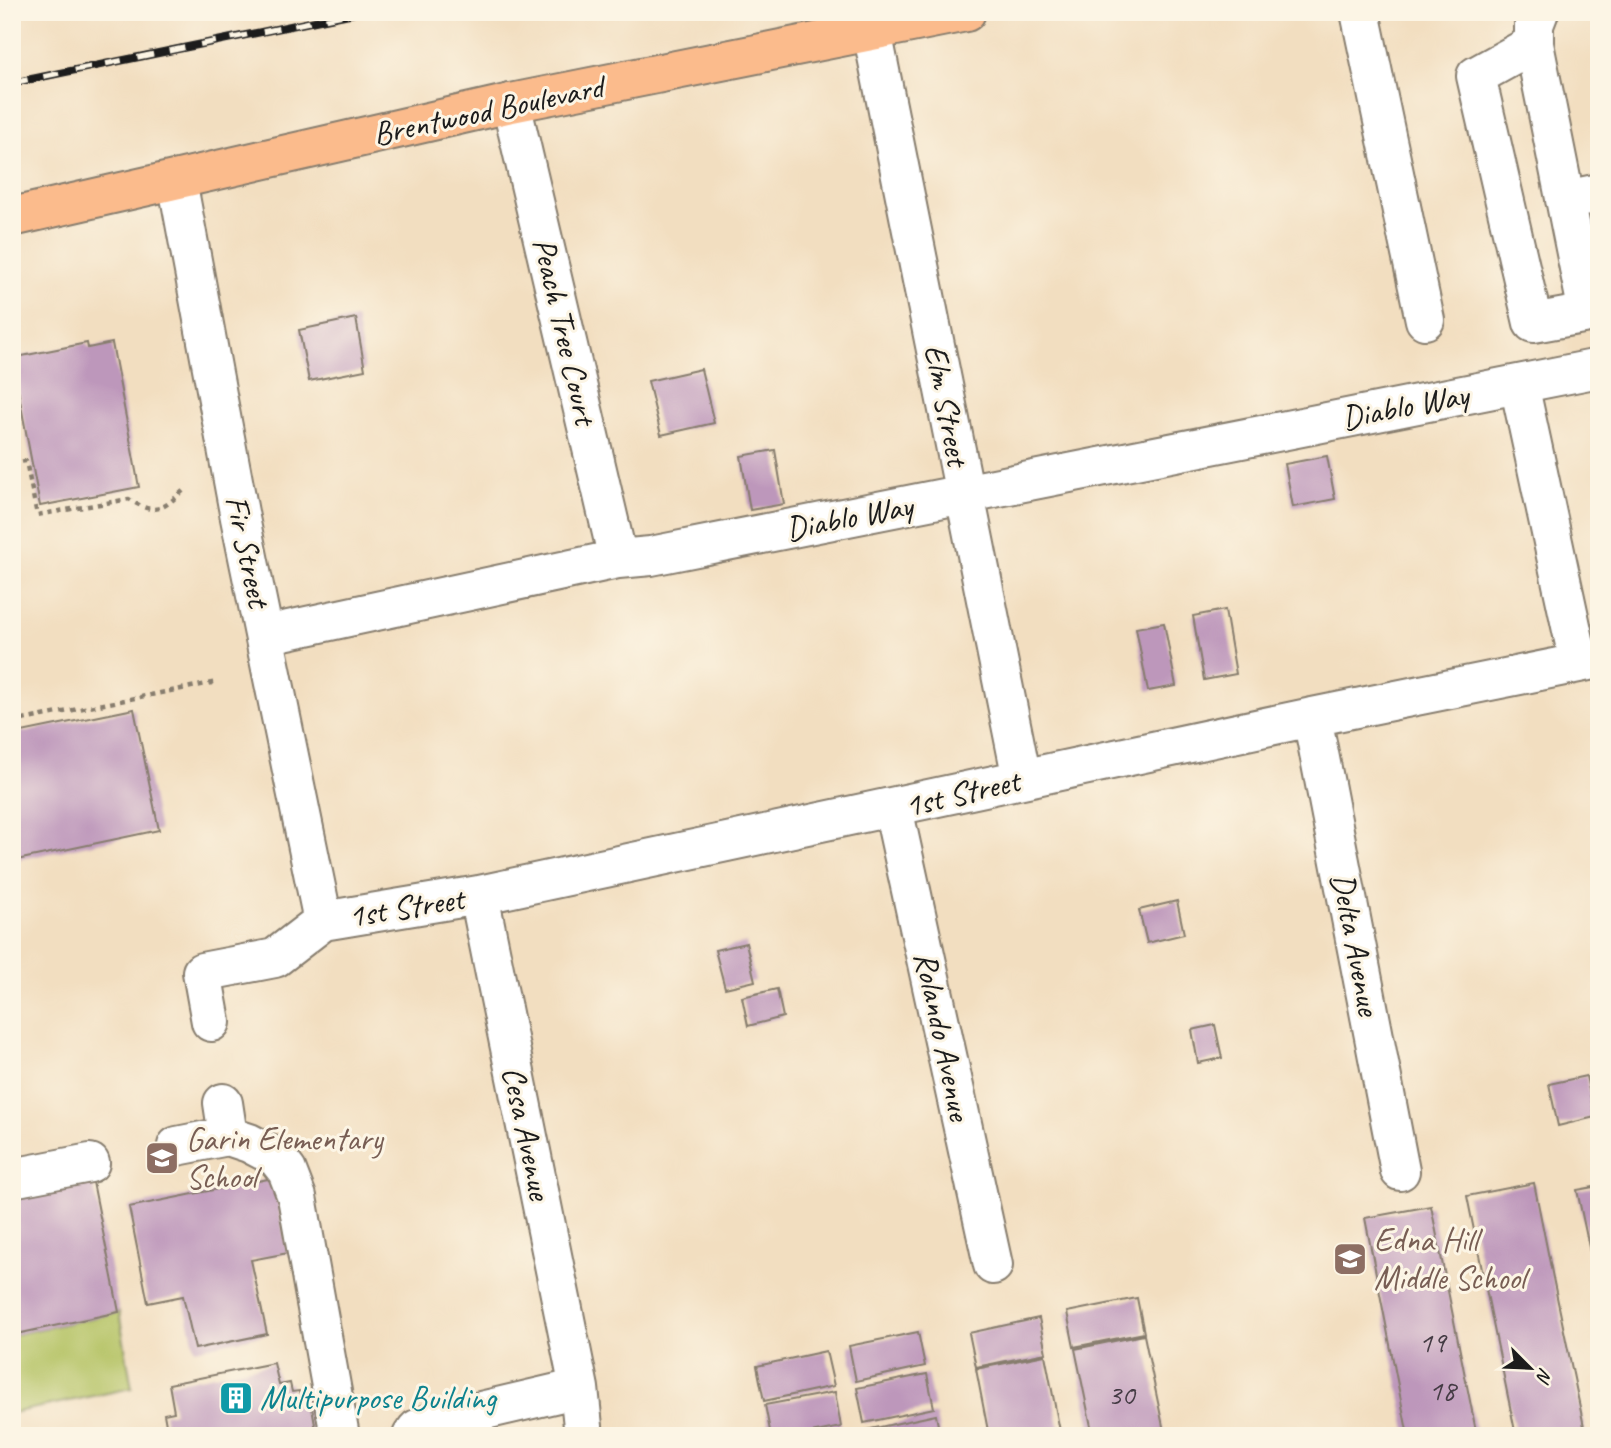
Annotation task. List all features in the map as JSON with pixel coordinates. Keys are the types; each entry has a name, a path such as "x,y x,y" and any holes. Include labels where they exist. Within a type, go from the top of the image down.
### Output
{"main road":[{"name":"Brentwood Boulevard","path":"12,217 512,103 966,12"}],"street":[{"path":"1360,12 1425,320"},
{"path":"1536,28 1582,196 1588,313 1533,323 1475,76 1536,28"},
{"name":"Elm Street","path":"872,31 1022,779"},
{"name":"Peach Tree Court","path":"512,103 618,559"},
{"name":"Fir Street","path":"177,180 237,504 323,921"},
{"name":"Diablo Way","path":"265,635 618,559 651,556 1599,368"},
{"path":"1519,384 1589,661"},
{"name":"1st Street","path":"323,921 479,895 1312,717 1589,661"},
{"name":"Delta Avenue","path":"1312,717 1400,1171"},
{"name":"Rolando Avenue","path":"893,808 993,1265"},
{"name":"Cesa Avenue","path":"479,895 577,1379 584,1436"},
{"path":"211,1022 202,972 275,958 323,921"},
{"path":"177,1146 226,1119 249,1143 276,1157 293,1185 340,1436"},
{"path":"12,1178 90,1163"},
{"path":"412,1436 417,1429 434,1422 577,1379"}],"path":[{"path":"12,463 26,461 37,515 129,499 142,508 153,510 164,508 185,489"},
{"path":"12,722 217,682"}],"green space":[{"path":"119,1312 132,1388 12,1413 12,1335"}],"building":[{"path":"356,318 365,370 309,381 299,330"},
{"path":"87,343 88,348 112,343 139,487 40,506 12,358"},
{"path":"701,369 714,423 661,435 648,381"},
{"path":"775,450 784,504 750,510 741,456"},
{"path":"1327,456 1335,499 1293,507 1285,464"},
{"path":"1225,610 1236,674 1204,680 1193,616"},
{"path":"1164,623 1176,686 1148,691 1136,628"},
{"path":"134,709 159,830 12,861 12,734"},
{"path":"1177,901 1184,934 1147,943 1139,910"},
{"path":"746,943 755,981 725,988 715,950"},
{"path":"777,989 783,1017 748,1026 742,997"},
{"path":"1215,1025 1222,1058 1198,1063 1192,1030"},
{"path":"1586,1076 1595,1117 1558,1126 1549,1084"},
{"path":"91,1172 119,1312 12,1335 12,1188"},
{"path":"273,1178 288,1253 251,1260 267,1334 195,1349 183,1296 148,1303 129,1207"},
{"path":"1534,1183 1586,1436 1516,1436 1467,1196"},
{"path":"1599,1186 1599,1290 1598,1290 1577,1190"},
{"path":"1431,1206 1477,1436 1408,1436 1365,1218"},
{"path":"1137,1298 1144,1333 1074,1347 1067,1312"},
{"path":"1039,1318 1046,1353 976,1367 969,1333"},
{"path":"918,1332 925,1366 856,1381 849,1346"},
{"path":"1144,1335 1165,1436 1093,1436 1075,1349"},
{"path":"826,1351 834,1386 764,1401 757,1366"},
{"path":"1045,1355 1061,1436 989,1436 976,1369"},
{"name":"Multipurpose Building","path":"274,1363 279,1385 290,1383 292,1392 299,1391 301,1399 310,1397 317,1436 168,1436 164,1414 174,1412 169,1384"},
{"path":"927,1374 934,1408 864,1423 857,1388"},
{"path":"835,1392 841,1427 796,1436 771,1436 765,1405"},
{"path":"936,1415 940,1436 868,1436 866,1430"}],"railway":[{"path":"12,83 359,12"}],"place":[{"name":"Garin Elementary School","path":"162,1158"},
{"name":"Edna Hill Middle School","path":"1350,1259"},
{"name":"Multipurpose Building","path":"236,1398"}]}
